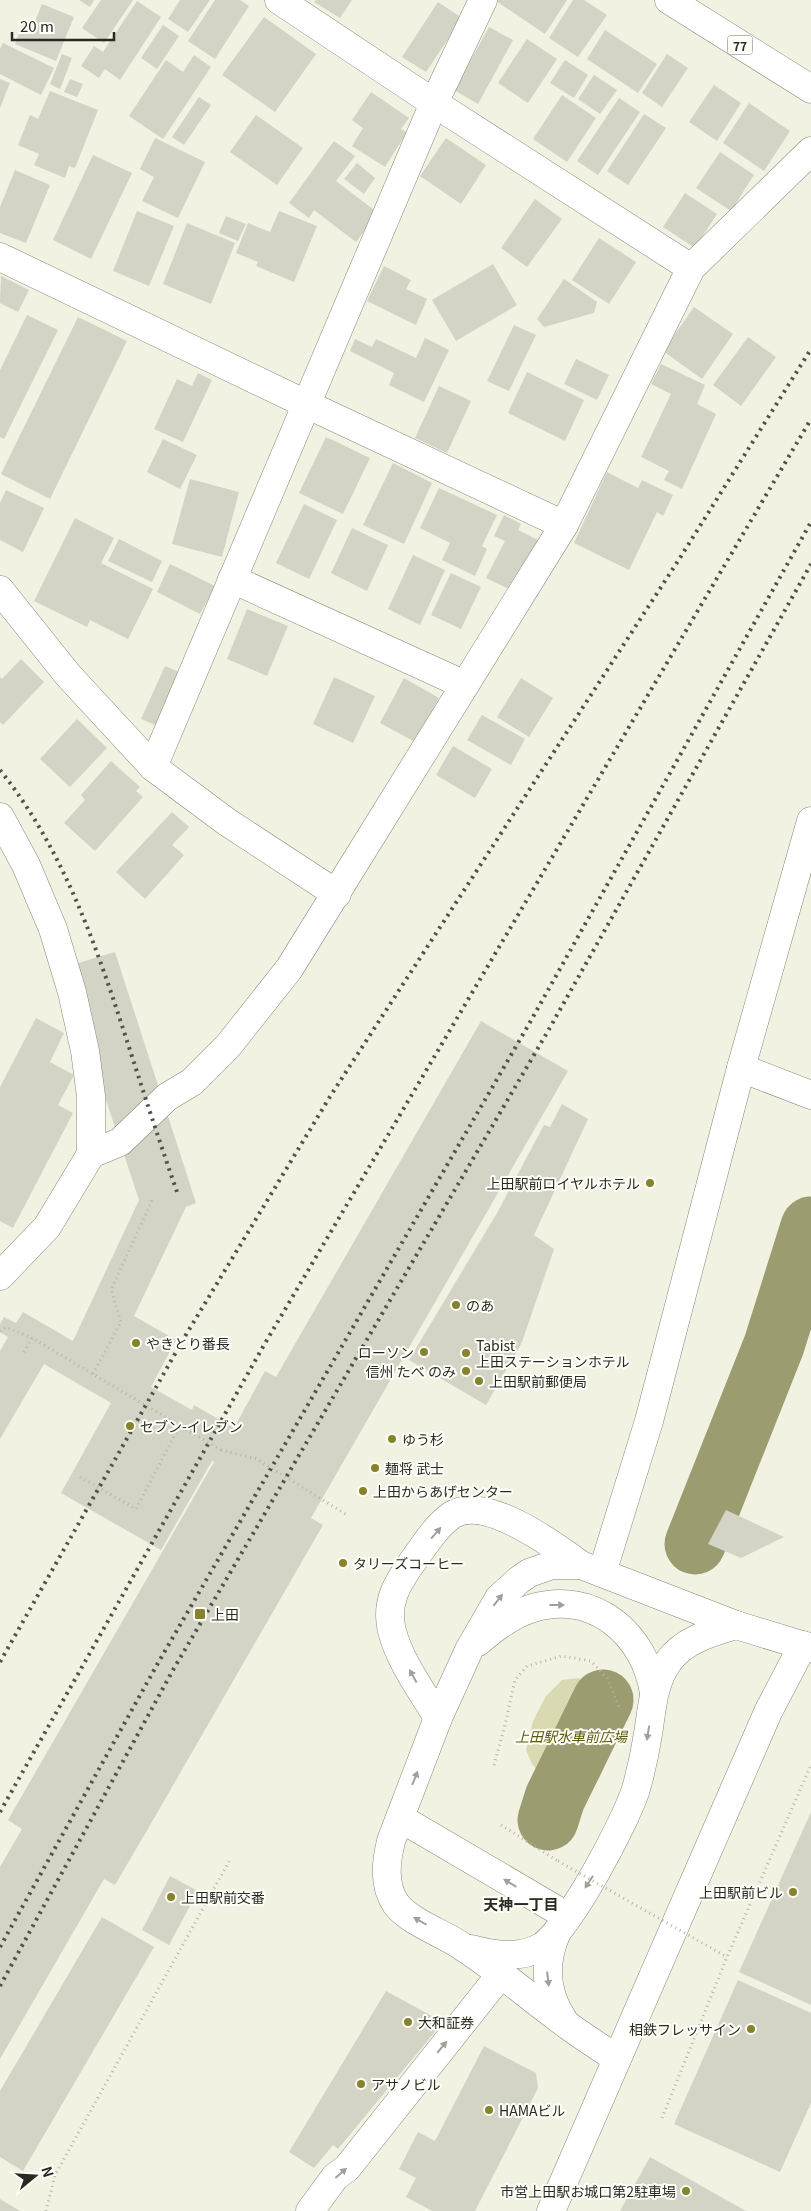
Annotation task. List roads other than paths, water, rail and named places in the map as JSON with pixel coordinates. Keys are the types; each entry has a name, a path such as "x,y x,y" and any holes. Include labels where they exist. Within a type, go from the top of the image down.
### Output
{"street":[{"path":"279,0 434,103 691,268"},
{"path":"154,767 434,103 483,0"},
{"name":"77","path":"668,0 811,89"},
{"path":"91,1154 120,1142 167,1097 192,1082 228,1046 289,969 564,525 691,268 811,151"},
{"path":"0,257 564,525"},
{"path":"232,579 465,685"},
{"path":"0,590 68,675 154,767 227,822 337,894"},
{"path":"0,818 26,865 53,929 72,992 85,1052 91,1096 91,1154 46,1227 5,1264"},
{"path":"592,1569 648,1421 741,1068 811,821"},
{"path":"741,1068 811,1095"},
{"path":"438,1718 401,1654 392,1632 390,1604 395,1587 435,1533 451,1516 459,1512 470,1510 487,1513 531,1532 592,1569 736,1625 808,1640 768,1712 551,2211"},
{"path":"592,1569 552,1565 529,1573 499,1598 469,1650 438,1718 387,1858 388,1883 391,1895 398,1906 462,1946 570,2028 617,2059"},
{"path":"570,2028 559,2013 548,1980 550,1948 562,1924 620,1828 635,1790 648,1736 654,1693 665,1666 684,1641 684,1625 678,1611 666,1598"},
{"path":"469,1650 493,1629 520,1613 546,1605 580,1607 605,1616 618,1624 630,1636 638,1646 651,1675 654,1693"},
{"path":"678,1651 699,1638 736,1625"},
{"path":"400,1818 562,1924"},
{"path":"462,1946 491,1954 512,1954 540,1947 562,1924"},
{"path":"310,2211 335,2177 347,2168 501,1974"}],"waterway":[{"path":"695,1544 774,1345 811,1227"},
{"path":"548,1820 555,1798 603,1700"}],"railway":[{"path":"0,1662 184,1338 331,1095 678,561 811,349"},
{"path":"0,1812 264,1345 811,419"},
{"path":"0,1947 158,1663 529,1024 811,522"},
{"path":"0,1986 173,1670 548,1031 811,564"},
{"path":"0,770 23,801 43,833 91,936 177,1192"}],"place":[{"name":"上田駅前ロイヤルホテル","path":"650,1183"},
{"name":"のあ","path":"456,1305"},
{"name":"やきとり番長","path":"136,1343"},
{"name":"ローソン","path":"424,1352"},
{"name":"Tabist 上田ステーションホテル","path":"466,1353"},
{"name":"信州 たべ のみ","path":"466,1371"},
{"name":"上田駅前郵便局","path":"479,1381"},
{"name":"セブン-イレブン","path":"130,1426"},
{"name":"ゆう杉","path":"392,1439"},
{"name":"麺将 武士","path":"375,1468"},
{"name":"上田からあげセンター","path":"363,1491"},
{"name":"タリーズコーヒー","path":"343,1563"},
{"name":"上田","path":"200,1614"},
{"name":"上田駅前ビル","path":"793,1892"},
{"name":"上田駅前交番","path":"171,1897"},
{"name":"大和証券","path":"408,2022"},
{"name":"相鉄フレッサイン","path":"751,2029"},
{"name":"アサノビル","path":"361,2084"},
{"name":"HAMAビル","path":"489,2110"},
{"name":"市営上田駅お城口第2駐車場","path":"686,2191"}],"district":[{"name":"天神一丁目","path":"521,1903"}],"park label":[{"name":"上田駅水車前広場","path":"571,1736"}]}
